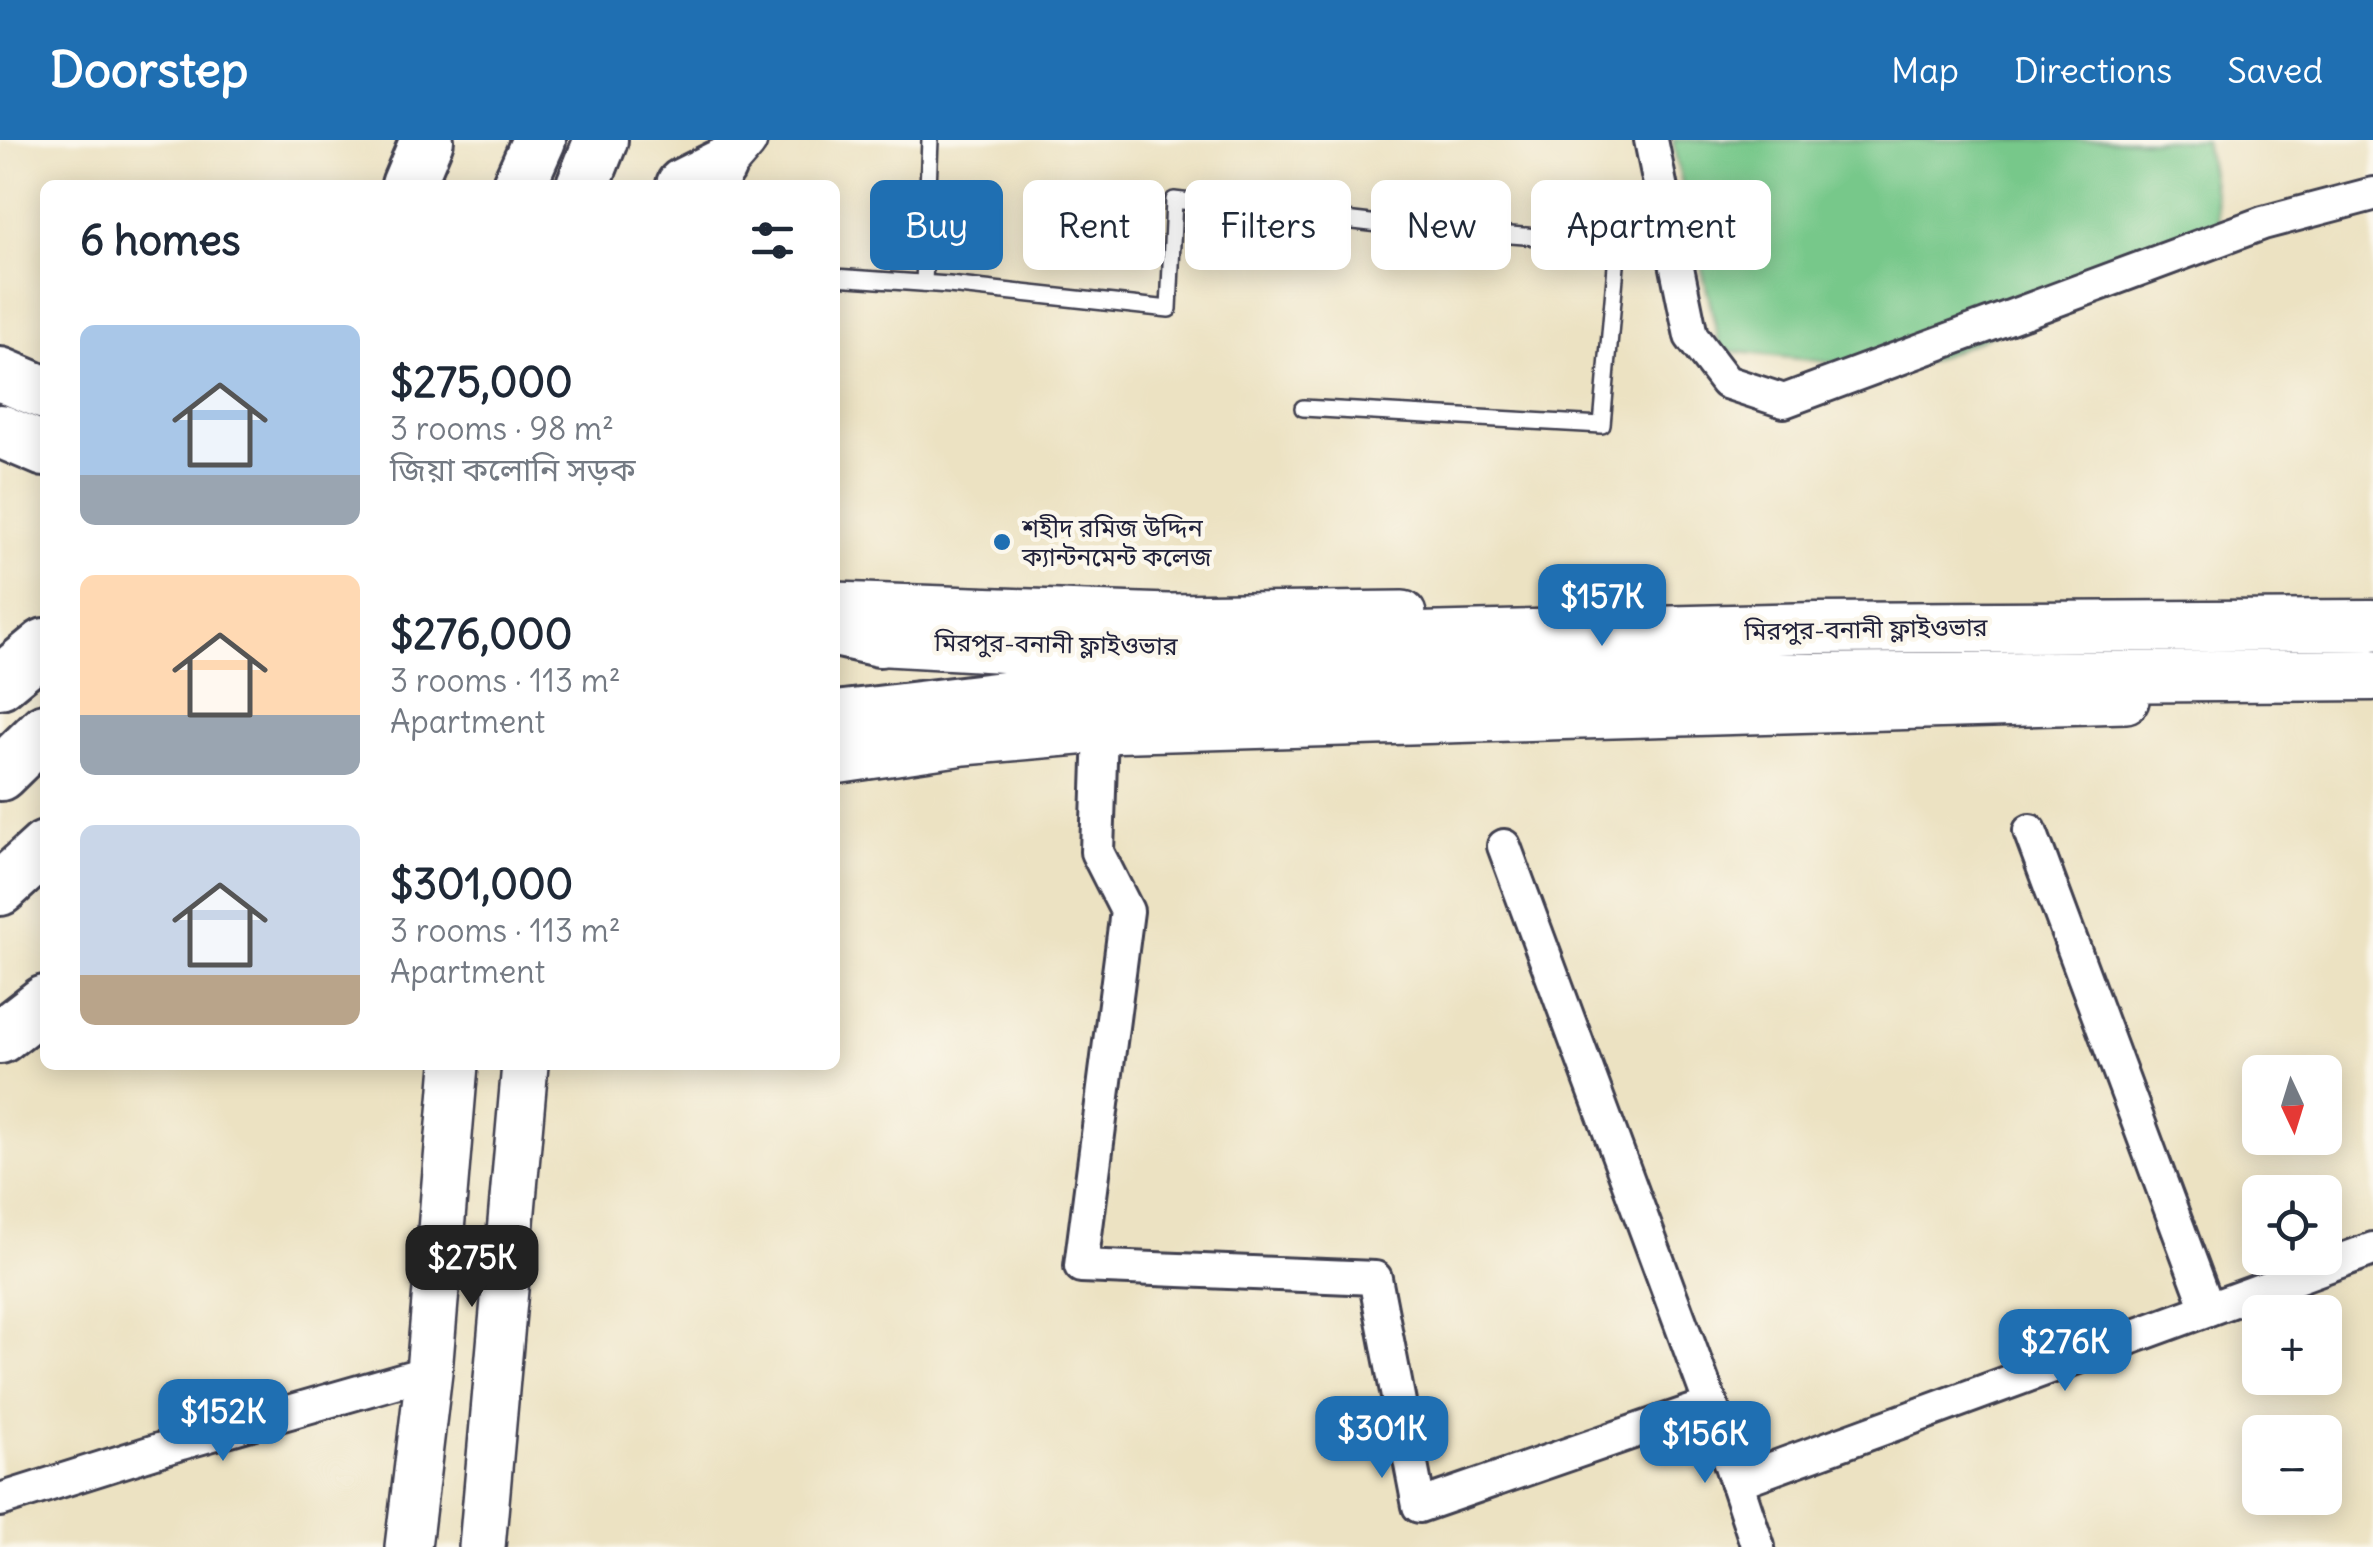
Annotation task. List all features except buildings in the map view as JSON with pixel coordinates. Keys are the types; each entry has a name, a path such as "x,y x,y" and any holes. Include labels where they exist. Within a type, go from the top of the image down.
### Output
{"highway":[{"path":"410,180 428,140"},
{"path":"520,180 539,140"},
{"path":"586,180 601,140"},
{"path":"0,374 40,391"},
{"path":"0,431 40,448"},
{"path":"0,682 40,649"},
{"path":"840,685 1129,684"},
{"path":"840,717 1129,684"},
{"path":"0,774 40,735"},
{"path":"0,888 40,852"},
{"path":"0,1037 40,1006"}],"main road":[{"path":"840,605 1168,618 2373,600"},
{"name":"মিরপুর-বনানী ফ্লাইওভার","path":"850,637 1021,648 1816,628 2373,626"},
{"name":"মিরপুর-বনানী ফ্লাইওভার","path":"1129,684 2373,674"},
{"path":"840,760 964,742 1101,730 2373,693"},
{"path":"408,1547 429,1372 455,1070"},
{"path":"482,1547 525,1070"}],"street":[{"path":"1651,140 1692,336 1726,382 1784,400 2263,223 2373,194"},
{"path":"1101,730 1097,852 1128,911 1081,1266 1375,1278 1419,1506 1711,1406"},
{"path":"2030,831 2208,1309"},
{"path":"1504,846 1711,1406 1758,1547"},
{"path":"1736,1482 2373,1249"},
{"path":"0,1500 429,1372"}],"lane":[{"path":"924,284 930,140"},
{"path":"840,277 1169,309 1174,200 1405,227 1618,243 1602,424 1303,408"}],"green space":[{"path":"1672,140 2205,140 2222,238 1905,371 1721,350 1702,270 1771,270 1771,180 1681,180"}],"place":[{"name":"শহীদ রমিজ উদ্দিন ক্যান্টনমেন্ট কলেজ","path":"1002,542"}]}
